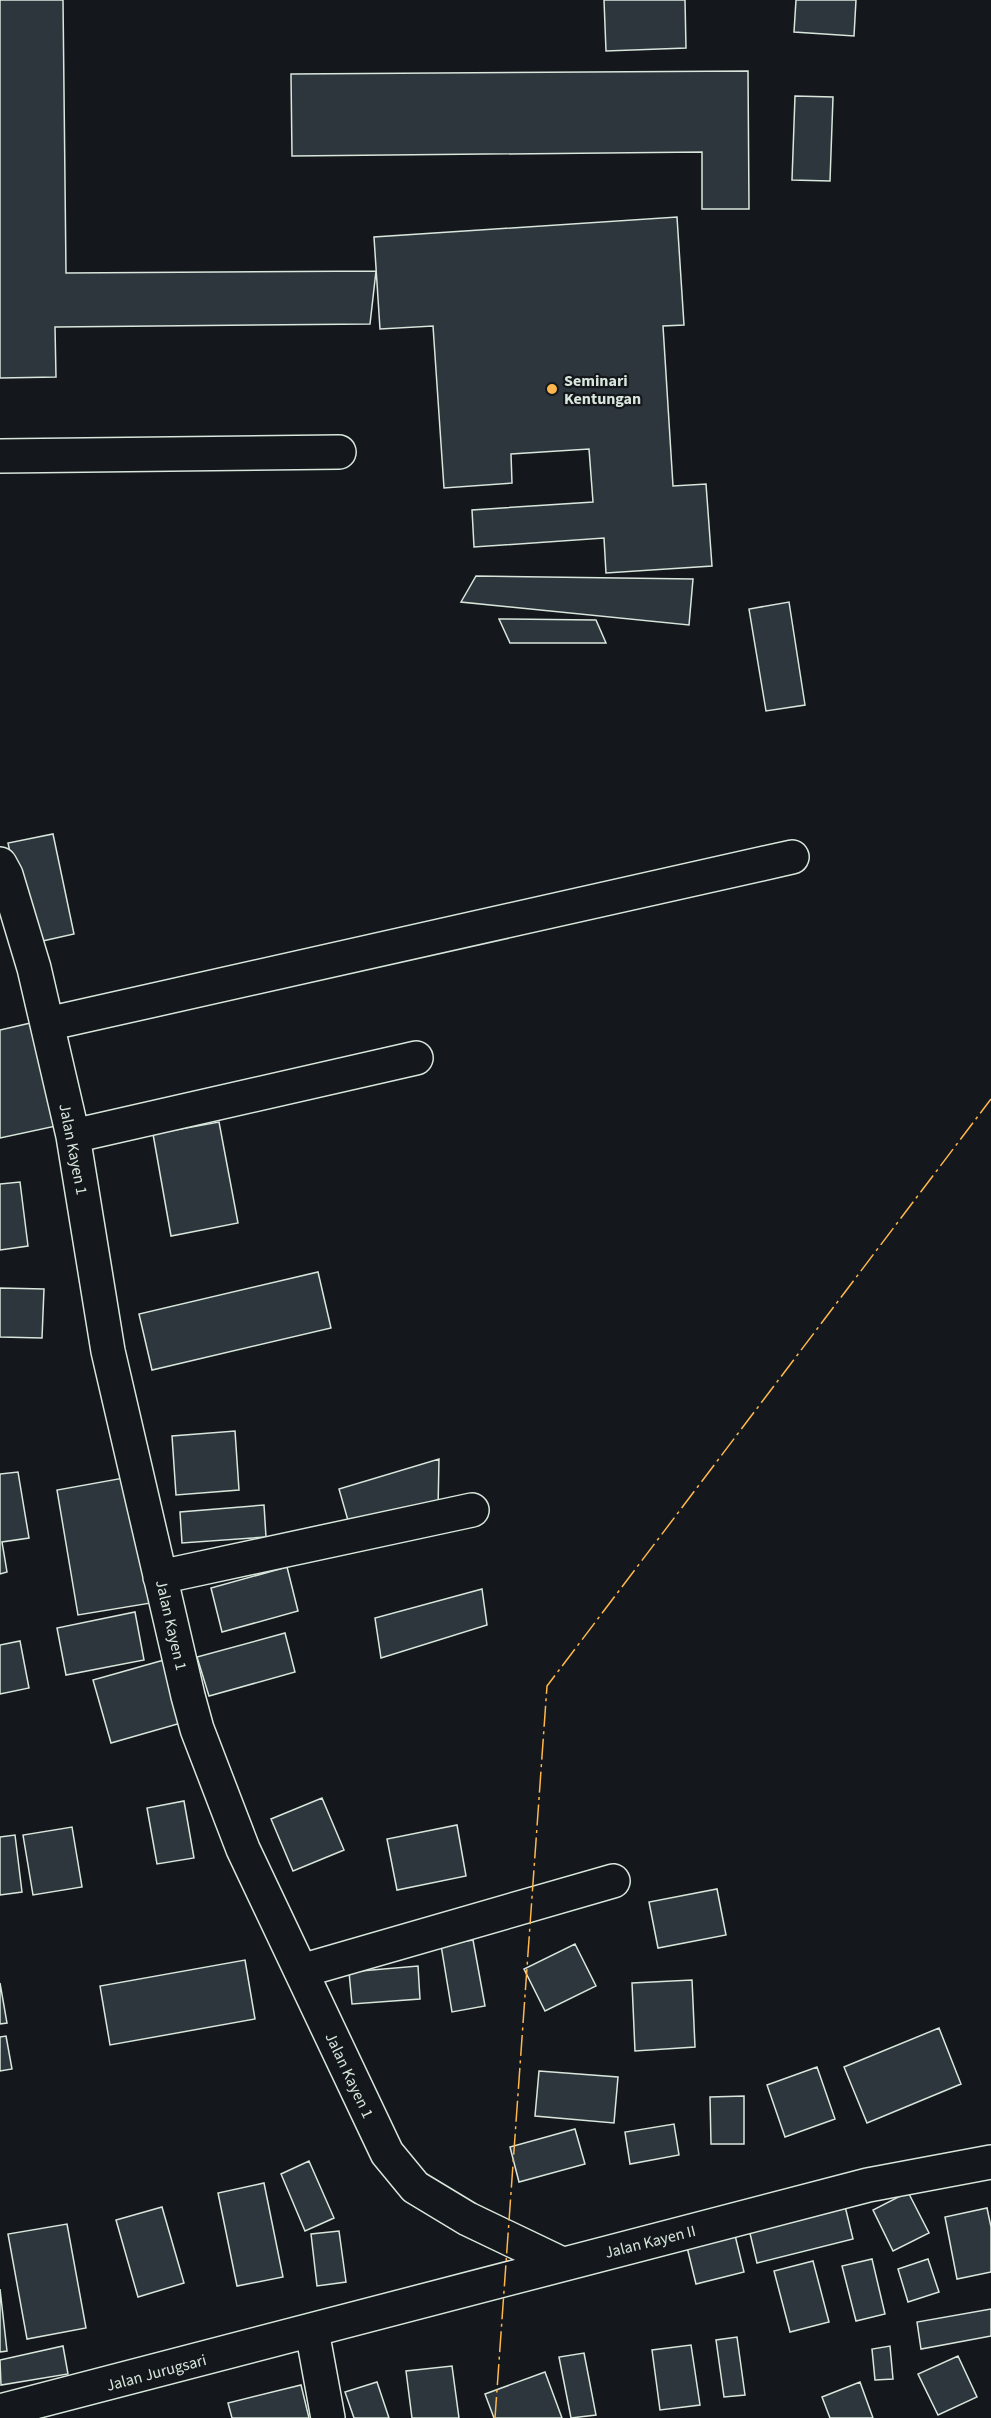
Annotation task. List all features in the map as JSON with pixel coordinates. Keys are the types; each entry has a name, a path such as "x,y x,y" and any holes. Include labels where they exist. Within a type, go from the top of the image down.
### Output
{"street":[{"path":"0,456 339,452"},
{"path":"47,1024 792,857"},
{"name":"Jalan Kayen 1","path":"0,864 34,968 73,1136 108,1351 196,1729 243,1849 387,2153 415,2187 468,2219 562,2264"},
{"path":"73,1136 416,1058"},
{"path":"160,1577 472,1510"},
{"path":"301,1971 613,1881"},
{"name":"Jalan Kayen II","path":"312,2331 868,2185 991,2162"},
{"path":"312,2331 328,2418"},
{"name":"Jalan Jurugsari","path":"0,2411 312,2331"}],"building":[{"path":"0,0 63,0 66,273 376,271 370,324 55,327 56,377 0,378"},
{"path":"604,0 685,0 686,48 606,51"},
{"path":"796,0 856,0 854,36 794,32"},
{"path":"748,71 749,209 702,209 702,152 292,156 291,74"},
{"path":"795,96 833,97 830,181 792,180"},
{"name":"Seminari Kentungan","path":"677,217 684,325 663,326 673,486 706,484 712,566 606,573 604,538 474,547 472,510 593,502 589,449 511,454 512,483 444,488 433,326 380,329 374,237"},
{"path":"476,576 693,579 689,625 461,602"},
{"path":"789,602 805,705 766,711 749,609"},
{"path":"499,619 596,620 606,643 510,643"},
{"path":"53,834 74,934 29,944 8,843"},
{"path":"35,1022 56,1126 0,1138 0,1030"},
{"path":"219,1122 238,1223 171,1236 153,1134"},
{"path":"20,1182 28,1246 0,1250 0,1184"},
{"path":"318,1272 331,1328 152,1370 139,1314"},
{"path":"0,1288 44,1289 42,1338 0,1337"},
{"path":"235,1431 239,1490 176,1495 172,1436"},
{"path":"439,1459 438,1510 349,1524 339,1489"},
{"path":"18,1472 29,1538 2,1542 7,1572 0,1574 0,1474"},
{"path":"129,1477 151,1603 78,1615 57,1490"},
{"path":"264,1505 266,1537 182,1543 180,1512"},
{"path":"287,1567 298,1611 222,1632 211,1588"},
{"path":"482,1589 487,1625 381,1658 375,1618"},
{"path":"135,1612 144,1660 66,1675 57,1628"},
{"path":"285,1633 295,1672 209,1696 197,1657"},
{"path":"20,1641 29,1688 0,1694 0,1645"},
{"path":"164,1660 181,1723 111,1743 93,1680"},
{"path":"322,1798 344,1850 293,1871 271,1819"},
{"path":"184,1801 194,1858 157,1864 147,1808"},
{"path":"457,1825 466,1876 397,1890 387,1839"},
{"path":"72,1827 82,1887 33,1895 23,1835"},
{"path":"15,1835 22,1892 0,1895 0,1837"},
{"path":"717,1889 726,1935 658,1948 649,1902"},
{"path":"473,1940 485,2006 452,2012 441,1945"},
{"path":"575,1944 596,1986 545,2011 524,1969"},
{"path":"245,1960 255,2019 110,2045 100,1986"},
{"path":"418,1966 420,1999 352,2004 349,1972"},
{"path":"692,1980 695,2047 635,2051 632,1983"},
{"path":"0,1983 7,2023 0,2024"},
{"path":"939,2028 961,2084 867,2123 844,2067"},
{"path":"6,2036 12,2069 0,2071 0,2037"},
{"path":"817,2067 835,2119 785,2137 767,2085"},
{"path":"539,2071 618,2077 614,2123 535,2116"},
{"path":"744,2096 744,2144 711,2144 710,2097"},
{"path":"674,2124 679,2155 630,2164 625,2132"},
{"path":"575,2129 585,2164 519,2182 510,2147"},
{"path":"309,2161 334,2218 305,2231 281,2174"},
{"path":"264,2183 283,2277 237,2286 218,2193"},
{"path":"908,2192 929,2233 893,2251 873,2210"},
{"path":"844,2202 853,2239 757,2263 748,2225"},
{"path":"162,2207 184,2283 138,2297 116,2220"},
{"path":"987,2208 991,2227 991,2272 957,2279 945,2217"},
{"path":"67,2224 86,2328 27,2339 8,2234"},
{"path":"733,2227 744,2272 696,2284 685,2239"},
{"path":"339,2231 346,2282 317,2286 311,2234"},
{"path":"872,2259 885,2314 856,2321 842,2266"},
{"path":"928,2259 939,2292 908,2302 898,2269"},
{"path":"813,2261 829,2322 790,2332 774,2271"},
{"path":"0,2289 7,2351 0,2352"},
{"path":"991,2309 991,2336 921,2349 917,2322"},
{"path":"737,2337 745,2395 724,2397 716,2340"},
{"path":"691,2345 700,2405 660,2410 652,2350"},
{"path":"63,2346 68,2374 1,2385 0,2360"},
{"path":"890,2346 893,2379 875,2380 872,2349"},
{"path":"584,2353 596,2415 571,2418 559,2357"},
{"path":"958,2356 977,2397 938,2415 918,2374"},
{"path":"452,2366 459,2418 412,2418 406,2371"},
{"path":"545,2372 562,2418 494,2418 485,2394"},
{"path":"377,2382 389,2418 354,2418 345,2392"},
{"path":"860,2382 873,2418 830,2418 822,2397"},
{"path":"301,2385 309,2418 232,2418 228,2403"}],"power":[{"path":"495,2418 547,1686 991,1099"}],"place":[{"name":"Seminari Kentungan","path":"552,389"}]}
